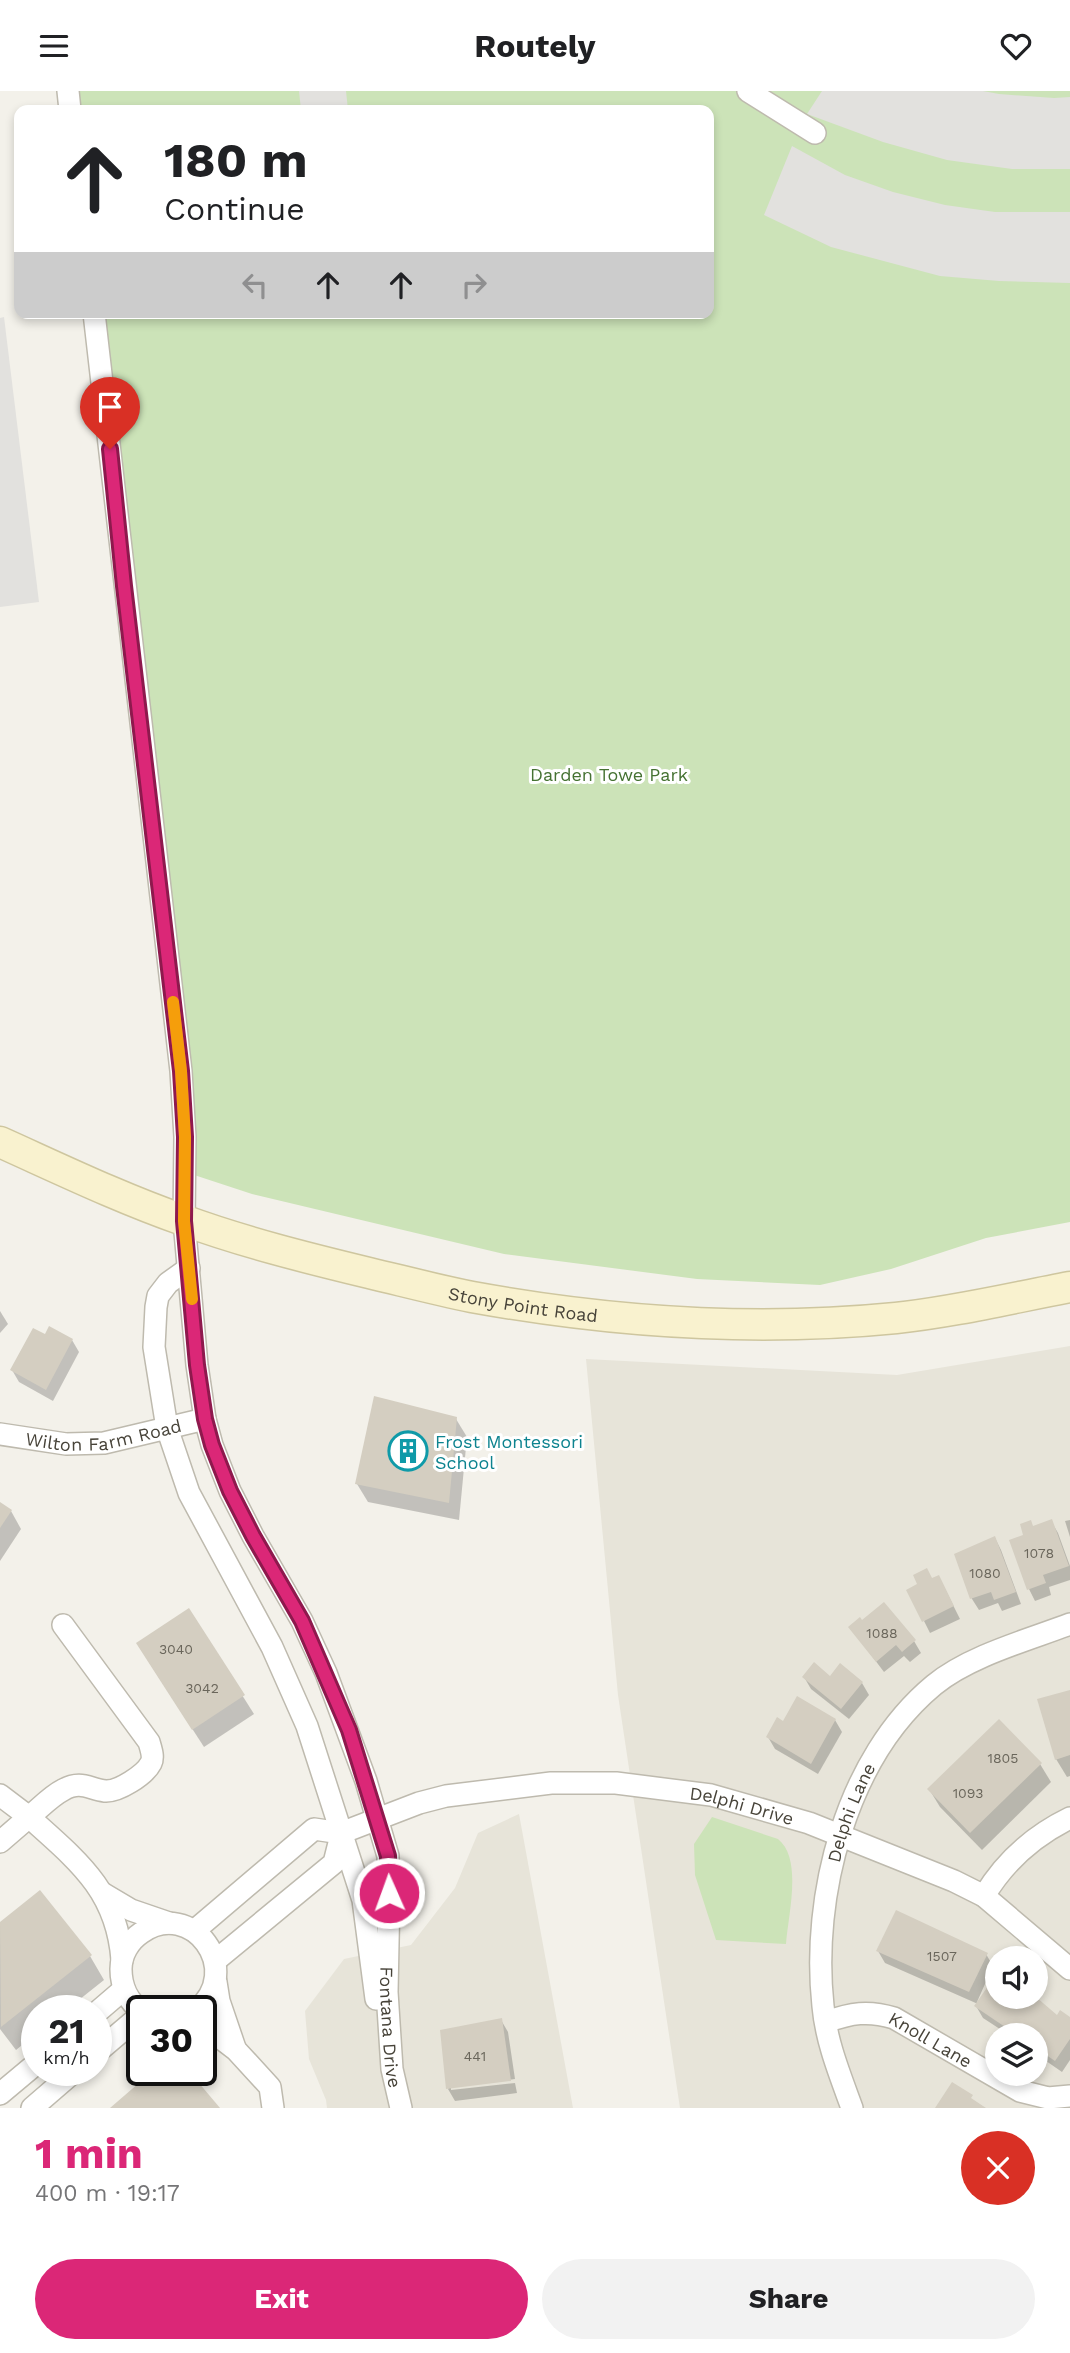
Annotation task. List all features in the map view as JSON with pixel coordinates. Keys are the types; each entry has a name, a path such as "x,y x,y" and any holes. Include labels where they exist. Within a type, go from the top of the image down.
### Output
{"main road":[{"name":"Stony Point Road","path":"0,1142 107,1191 184,1221 312,1259 469,1296 566,1311 692,1322 783,1324 897,1318 1070,1287"}],"street":[{"path":"748,91 815,133"},
{"name":"Fontana Drive","path":"95,319 181,1071 185,1137 184,1221 197,1365 205,1419 230,1491 302,1621 324,1670 349,1730 388,1856 387,1992 392,2070 401,2108"},
{"path":"189,1268 168,1283 158,1296 156,1307 154,1347 167,1428 188,1493 272,1647 307,1726 363,1900 381,2031 392,2070"},
{"name":"Wilton Farm Road","path":"0,1434 66,1444 104,1443 205,1419"},
{"name":"Delphi Lane","path":"852,2108 835,2061 826,2021 819,1953 823,1901 840,1836 864,1774 905,1714 935,1684 980,1658 1070,1624"},
{"path":"0,1842 64,1789 86,1784 106,1791 120,1789 152,1763 149,1742 63,1625"},
{"name":"Delphi Drive","path":"341,1833 419,1803 476,1791 562,1783 616,1783 711,1795 776,1812 954,1881 984,1896 1070,1969"},
{"path":"0,1795 64,1848 104,1894 131,1910 171,1924"},
{"path":"984,1896 1009,1861 1034,1840 1070,1818"},
{"path":"194,1931 314,1829 341,1833"},
{"path":"210,1995 215,1969 334,1863 341,1833"},
{"path":"104,1894 120,1938 121,1982 127,1995"},
{"path":"122,1961 134,1938 147,1929 161,1924 177,1924 194,1931 213,1952 221,2011 236,2050"},
{"path":"112,1999 124,1989"},
{"name":"Knoll Lane","path":"826,2021 853,2013 879,2013 894,2018 1020,2091 1048,2098 1070,2096"},
{"path":"112,2039 126,2027"},
{"path":"217,2036 236,2050 270,2087 273,2108"},
{"path":"0,2094 21,2076"},
{"path":"32,2108 57,2086"}],"shaded area":[{"path":"299,91 346,91 347,105 300,105"},
{"path":"822,91 983,91 1070,97 1070,169 1012,169 947,160 883,142 807,114"},
{"path":"792,146 845,175 893,192 945,205 995,212 1070,212 1070,283 940,276 831,247 764,215"},
{"path":"4,317 39,602 0,607 0,318"},
{"path":"1070,1346 1070,2108 680,2108 618,1695 586,1359 897,1375"},
{"path":"519,1814 573,2108 327,2108 309,2059 305,2011 344,1959 411,1945 455,1888 478,1833"}],"green space":[{"name":"Darden Towe Park","path":"69,91 1070,91 1070,1222 986,1238 891,1269 820,1285 697,1279 504,1254 252,1194 182,1171 97,319 714,319 714,105 70,105"},
{"path":"712,1817 778,1839 786,1848 792,1873 792,1888 786,1944 716,1940 695,1875 694,1844"}],"building":[{"path":"49,1326 73,1339 46,1390 10,1370 33,1328 45,1334"},
{"name":"Frost Montessori School","path":"374,1396 457,1417 449,1503 355,1484"},
{"path":"0,1502 12,1510 0,1528"},
{"path":"1052,1519 1069,1566 1043,1575 1046,1583 1027,1590 1009,1540 1023,1535 1020,1524 1031,1520 1033,1526"},
{"path":"995,1536 1016,1592 994,1600 991,1592 970,1599 954,1554"},
{"path":"927,1568 932,1578 939,1575 954,1606 922,1622 906,1590 917,1584 913,1575"},
{"path":"884,1602 916,1640 902,1652 896,1645 876,1662 848,1627 860,1617 862,1620"},
{"path":"189,1608 245,1695 192,1730 136,1643"},
{"path":"814,1662 830,1676 840,1663 863,1682 841,1709 802,1677"},
{"path":"1070,1690 1070,1755 1055,1760 1037,1699"},
{"path":"797,1696 836,1719 811,1764 766,1737 777,1717 783,1721"},
{"path":"999,1719 1042,1763 970,1833 927,1789"},
{"path":"40,1890 92,1955 41,1995 21,1995 21,2011 1,2027 0,1922"},
{"path":"896,1910 985,1952 985,1959 969,1992 876,1951"},
{"path":"985,1990 985,2009 1048,2007 1057,2015 1060,2010 1070,2017 1070,2039 1055,2061 1048,2056 1048,2023 999,2023 974,2006"},
{"path":"502,2018 511,2081 446,2089 440,2030"},
{"path":"952,2082 973,2095 971,2098 986,2108 935,2108"},
{"path":"135,2086 201,2086 220,2108 110,2108"}],"slow traffic":[{"path":"173,1002 181,1071 185,1137 184,1221 192,1299"}],"place":[{"name":"Frost Montessori School","path":"408,1451"}],"route":[{"path":"110,449 181,1071 185,1137 184,1221 197,1365 205,1419 230,1491 302,1621 349,1730 388,1856 389,1893"}]}
